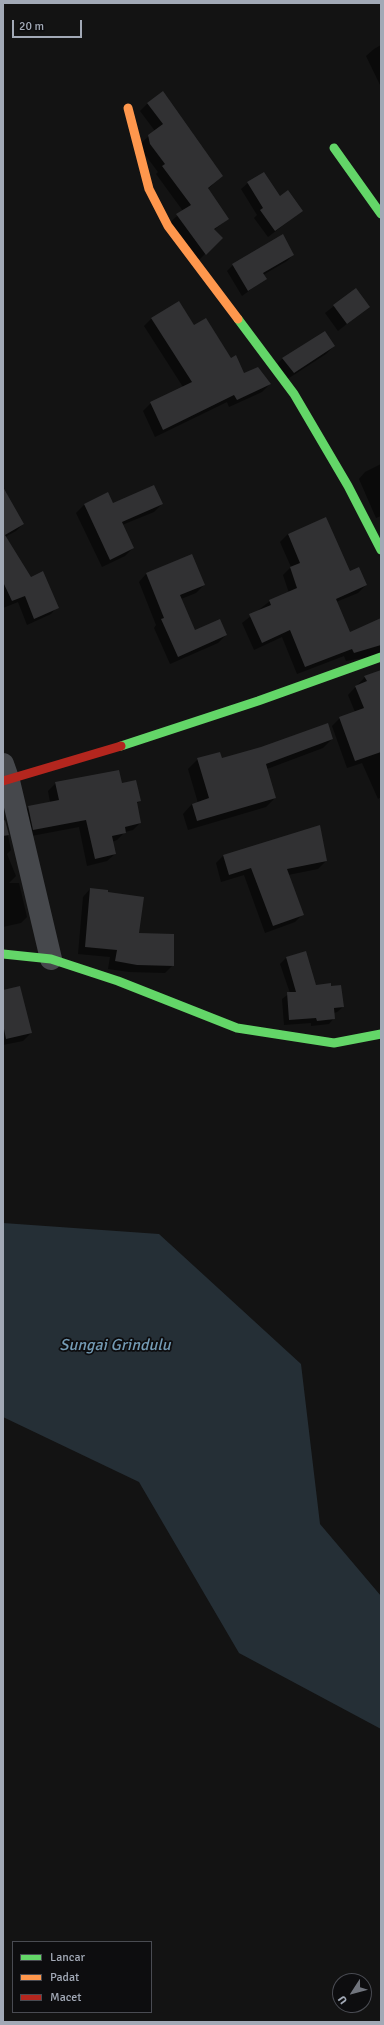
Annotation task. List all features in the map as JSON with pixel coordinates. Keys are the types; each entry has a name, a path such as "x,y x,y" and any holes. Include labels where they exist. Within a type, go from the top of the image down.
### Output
{"street":[{"path":"128,108 148,189 168,226 294,394 348,486 381,550"},
{"path":"334,148 381,214"},
{"path":"51,959 5,775 258,701 381,657"},
{"path":"3,954 51,959 118,981 237,1028 334,1043 381,1034"}],"water":[{"name":"Sungai Grindulu","path":"3,1223 159,1234 301,1364 320,1524 381,1596 381,1729 239,1653 139,1482 3,1417"}],"building":[{"path":"163,91 223,176 208,188 229,219 214,229 223,238 206,255 176,214 191,205 162,166 165,164 150,144 148,135 163,124 147,103"},
{"path":"264,172 280,196 288,190 303,211 275,231 260,210 263,208 247,182"},
{"path":"283,234 294,255 263,273 267,279 248,291 232,264"},
{"path":"356,288 370,307 347,324 333,305"},
{"path":"179,301 194,325 206,318 231,358 236,355 244,373 258,367 271,384 237,400 234,395 163,430 150,402 192,382 151,318"},
{"path":"325,331 335,346 294,373 282,358"},
{"path":"154,485 163,504 122,522 134,548 110,560 84,504 108,492 113,503"},
{"path":"3,487 24,524 5,535 31,577 43,571 59,608 34,619 25,596 12,601 3,582"},
{"path":"326,517 350,571 359,567 367,585 336,599 350,632 381,618 381,645 354,653 352,649 305,667 290,630 262,643 249,614 271,605 269,600 297,588 290,567 300,563 288,534"},
{"path":"192,554 205,585 180,595 195,630 220,619 227,635 178,657 161,619 164,618 146,573"},
{"path":"381,670 381,752 355,761 339,717 364,708 355,686 367,681 364,676"},
{"path":"328,723 333,739 266,764 276,798 197,821 192,804 209,798 197,758 220,752 222,758 261,747"},
{"path":"119,770 122,783 136,780 141,801 137,802 141,823 125,827 126,833 112,836 116,854 95,859 86,820 33,830 28,806 59,800 55,782"},
{"path":"5,820 9,835 3,836 3,821"},
{"path":"320,825 327,861 287,869 304,915 273,926 251,868 229,875 223,855"},
{"path":"90,888 144,897 139,933 174,934 174,966 137,965 115,961 117,950 85,947"},
{"path":"306,951 316,985 331,983 331,986 341,985 344,1007 334,1008 335,1019 317,1021 316,1018 289,1020 287,992 296,992 286,957"},
{"path":"20,986 32,1033 6,1039 3,1024 3,990"}],"traffic: fast":[{"path":"334,148 381,214"},
{"path":"238,319 294,394 348,486 381,550"},
{"path":"121,746 258,701 381,657"},
{"path":"3,954 51,959 118,981 237,1028 334,1043 381,1034"}],"traffic: slow":[{"path":"128,108 149,189 168,226 238,319"}],"traffic: jam":[{"path":"3,781 121,746"}]}
